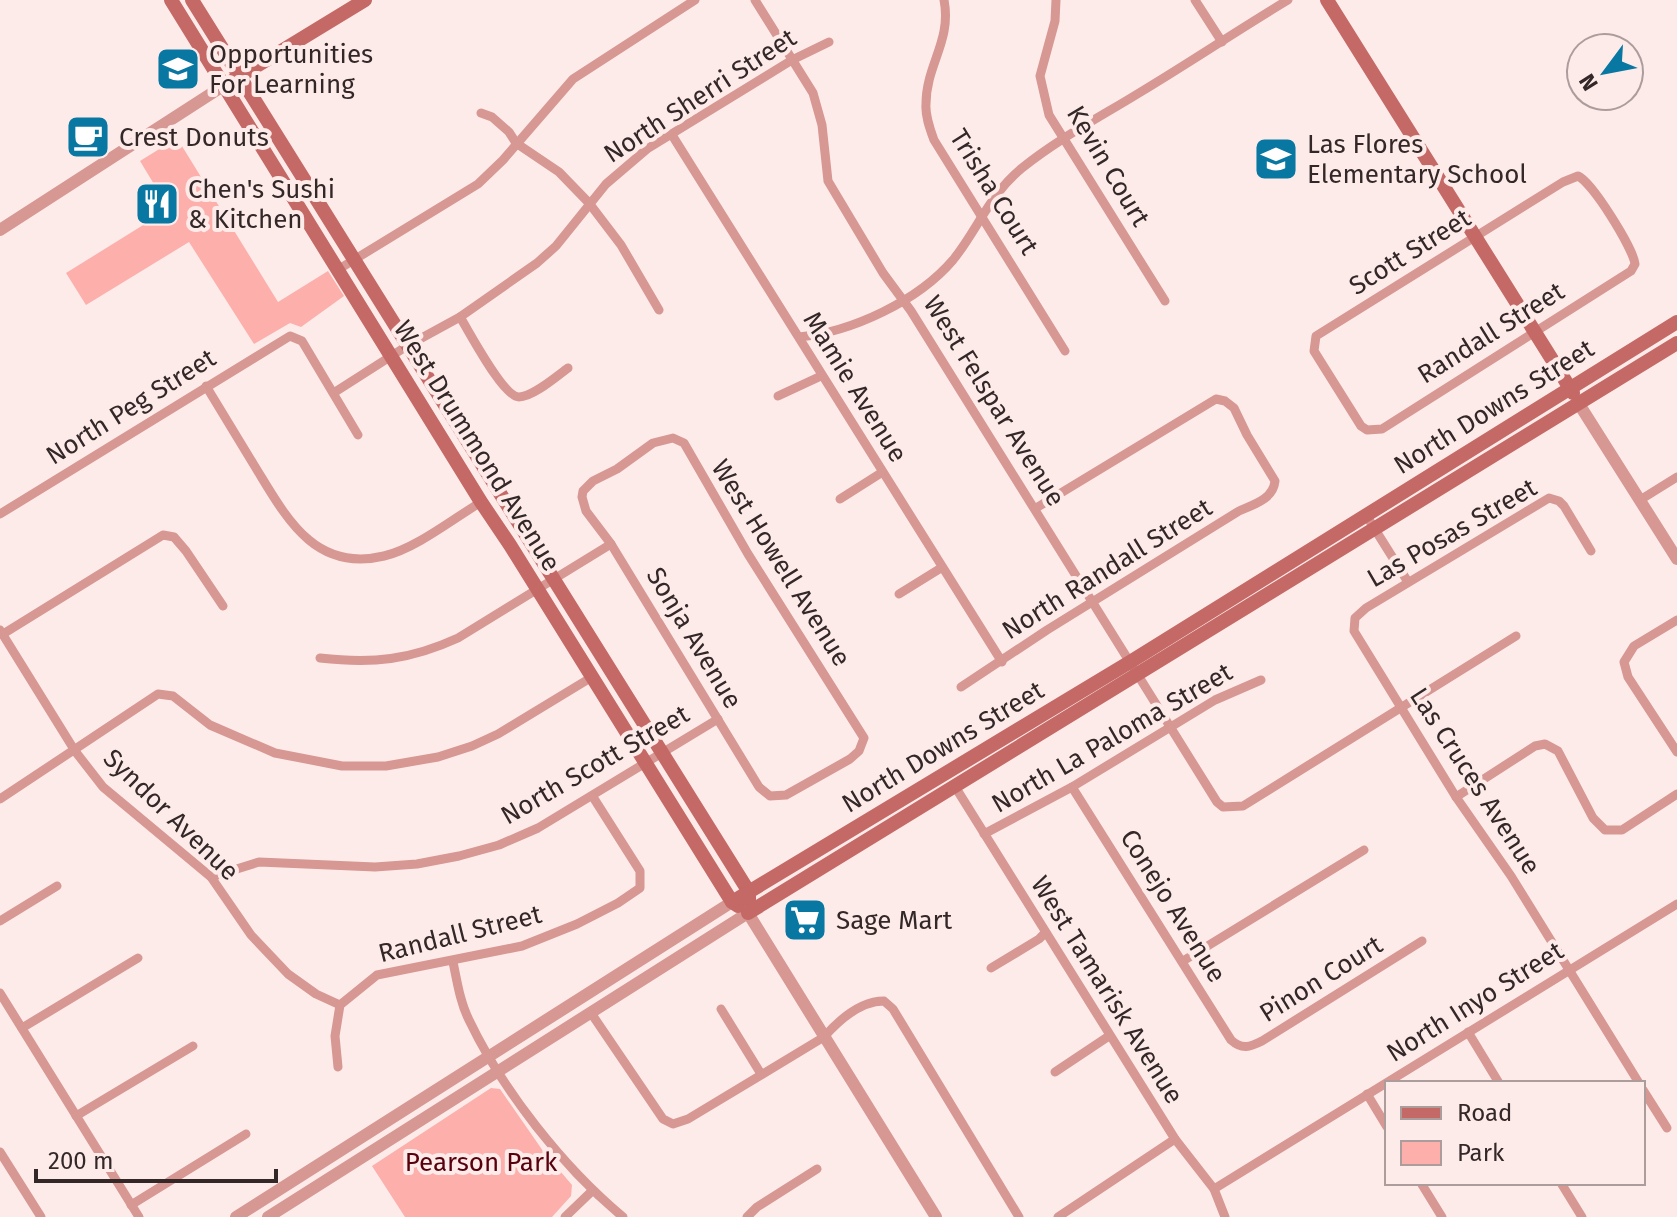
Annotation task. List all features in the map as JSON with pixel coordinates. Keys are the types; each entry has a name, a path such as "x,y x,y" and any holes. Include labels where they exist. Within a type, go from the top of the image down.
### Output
{"main road":[{"name":"West Drummond Avenue","path":"171,0 732,902 748,913"},
{"name":"West Drummond Avenue","path":"192,0 749,892"},
{"path":"223,86 365,0"},
{"path":"1327,0 1579,404"},
{"name":"North Downs Street","path":"748,913 954,785 1134,667 1251,584 1677,322"},
{"name":"North Downs Street","path":"732,902 1134,667 1376,530 1677,343"},
{"path":"748,913 749,892"}],"street":[{"path":"339,269 478,184 573,79 695,0"},
{"name":"West Felspar Avenue","path":"755,0 813,93 820,113 828,181 883,273 903,299 1036,508 1217,802 1231,809 1243,806 1401,707"},
{"name":"Trisha Court","path":"944,0 947,20 944,37 930,74 925,107 934,140 1065,351"},
{"name":"Kevin Court","path":"1056,0 1055,21 1040,76 1049,115 1165,301"},
{"path":"1195,0 1222,42"},
{"path":"799,337 845,328 874,317 930,281 952,260 996,193 1020,169 1288,0"},
{"name":"North Sherri Street","path":"335,392 407,346 460,317 537,263 556,246 589,203 626,165 792,60 829,42"},
{"path":"0,230 223,86"},
{"path":"481,113 492,117 516,143 559,172 589,203 621,245 659,310"},
{"name":"Mamie Avenue","path":"672,135 1002,662"},
{"name":"Scott Street","path":"1367,430 1357,422 1320,363 1313,346 1321,331 1563,182 1578,176 1589,184 1631,251 1635,264"},
{"name":"Randall Street","path":"1367,430 1382,429 1625,275 1635,264"},
{"path":"460,317 502,384 515,396 521,397 538,389 568,368"},
{"name":"North Peg Street","path":"0,514 287,337 293,336 302,341 335,392"},
{"path":"778,396 821,376"},
{"path":"206,386 287,520 310,543 327,552 346,557 384,556 402,550 481,502"},
{"path":"335,392 358,435"},
{"name":"North Randall Street","path":"961,687 1239,511 1262,501 1275,486 1275,481 1234,408 1216,399 1036,508"},
{"path":"1579,404 1677,559"},
{"name":"Sonja Avenue","path":"669,438 653,443 631,460 593,481 583,491 582,500 759,787 770,796"},
{"name":"West Howell Avenue","path":"669,438 684,443 748,554 864,738 859,751 786,795 770,796"},
{"path":"840,499 881,473"},
{"path":"1640,500 1677,477"},
{"name":"Las Posas Street","path":"1358,615 1549,498 1564,506 1591,551"},
{"path":"1366,515 1408,582"},
{"path":"1,632 163,535 174,537 186,551 223,606"},
{"path":"320,658 375,661 414,656 458,638 611,544"},
{"path":"899,594 941,568"},
{"name":"Las Cruces Avenue","path":"1358,615 1354,625 1356,635 1638,1081"},
{"path":"1677,620 1634,646 1626,656 1624,667 1677,752"},
{"name":"Syndor Avenue","path":"1,632 75,751 115,798 211,877 269,956 307,987 340,1005"},
{"path":"1401,707 1516,636"},
{"path":"0,799 158,694 169,694 210,725 275,753 342,766 386,766 438,757 472,746 498,734 592,677"},
{"name":"North La Paloma Street","path":"984,834 1072,787 1215,700 1261,680"},
{"name":"North Scott Street","path":"211,877 259,862 375,867 417,864 499,845 538,828 593,797 718,719"},
{"path":"1456,797 1535,746 1545,744 1558,751 1593,818 1605,830 1622,830 1677,794"},
{"name":"West Tamarisk Avenue","path":"954,785 1175,1139 1214,1189 1225,1217"},
{"name":"Conejo Avenue","path":"1072,787 1231,1040 1240,1046"},
{"name":"Randall Street","path":"340,1005 361,986 387,972 453,962 522,946 577,924 640,888 641,876 593,797"},
{"path":"1183,961 1364,850"},
{"path":"0,921 57,886"},
{"name":"North Downs Street","path":"236,1217 732,902"},
{"name":"North Inyo Street","path":"1388,1081 1676,906"},
{"name":"North Downs Street","path":"268,1217 748,913"},
{"name":"West Drummond Avenue","path":"748,913 936,1217"},
{"path":"991,968 1045,933"},
{"name":"Pinon Court","path":"1240,1046 1250,1047 1262,1041 1422,941"},
{"path":"22,1028 138,958"},
{"path":"453,962 468,1018 499,1071 556,1151 592,1191 623,1217"},
{"path":"0,993 139,1217"},
{"path":"591,1013 663,1119 673,1124 682,1122 824,1037 837,1022 873,1001 884,1001 893,1009 1019,1217"},
{"path":"338,1067 335,1036 340,1005"},
{"path":"721,1009 761,1074"},
{"path":"1468,1032 1498,1081"},
{"path":"1055,1072 1109,1036"},
{"path":"76,1116 193,1046"},
{"name":"North Inyo Street","path":"1214,1189 1385,1083"},
{"path":"1645,1093 1667,1128"},
{"path":"1367,1094 1385,1124"},
{"path":"131,1205 246,1134"},
{"path":"1058,1217 1175,1139"},
{"path":"0,1153 41,1217"},
{"path":"747,1217 757,1207 817,1169"},
{"path":"1422,1185 1442,1217"},
{"path":"1562,1185 1582,1217"},
{"path":"565,1217 592,1191"}],"green space":[{"path":"177,138 278,302 328,271 344,296 301,327 290,323 254,344 189,242 86,305 66,273 169,209 140,161"},
{"name":"Pearson Park","path":"491,1088 500,1089 543,1151 572,1185 571,1196 552,1217 405,1217 372,1166"}],"place":[{"name":"Opportunities For Learning","path":"178,69"},
{"name":"Crest Donuts","path":"88,137"},
{"name":"Las Flores Elementary School","path":"1276,159"},
{"name":"Chen's Sushi & Kitchen","path":"157,204"},
{"name":"Sage Mart","path":"805,920"}]}
